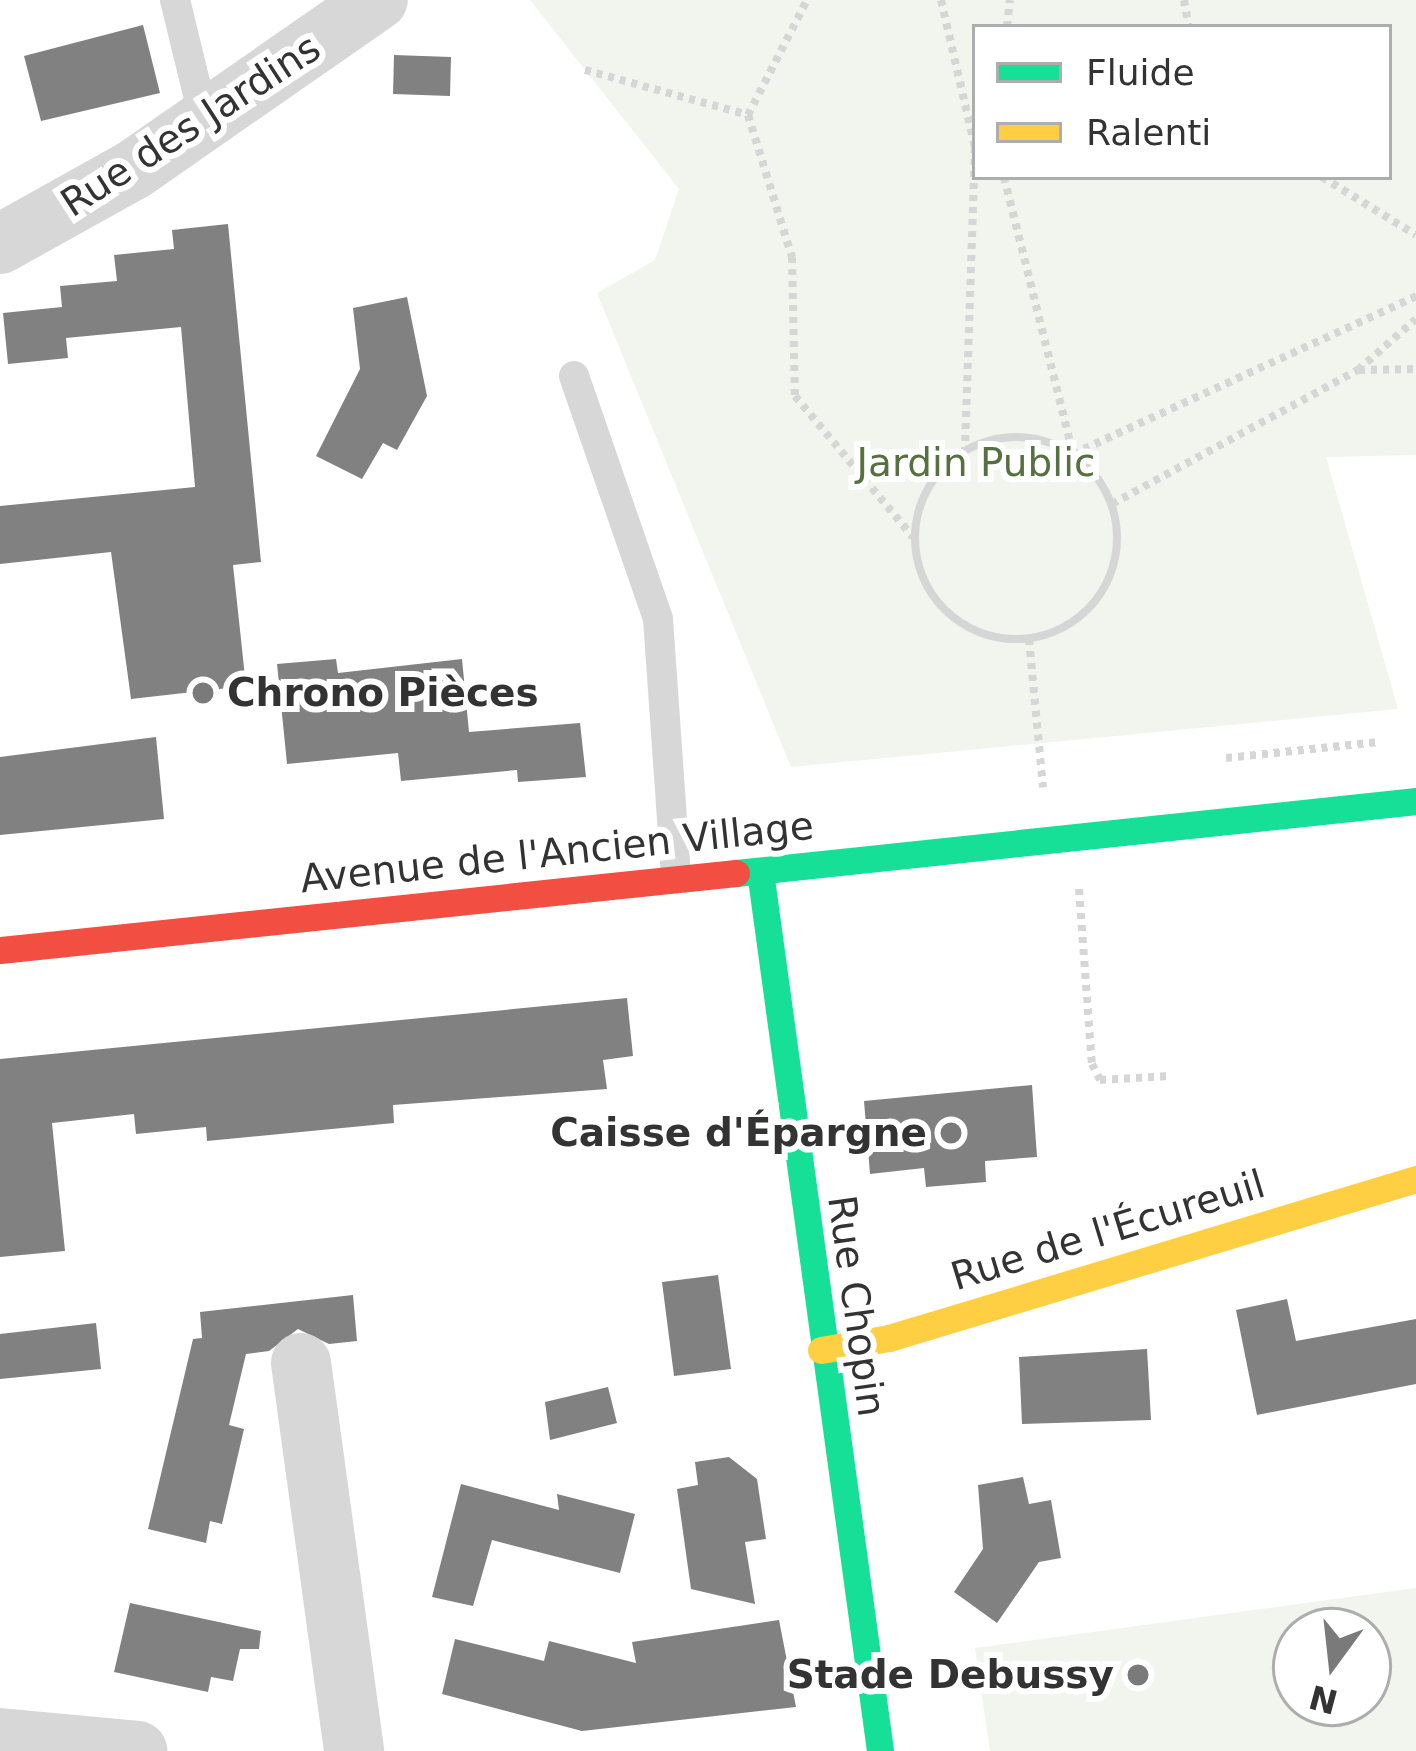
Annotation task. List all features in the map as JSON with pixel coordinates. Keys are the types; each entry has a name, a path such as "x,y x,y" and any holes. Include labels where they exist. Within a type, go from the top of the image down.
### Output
{"street":[{"name":"Rue des Jardins","path":"0,244 206,123 377,0"},
{"name":"Avenue de l'Ancien Village","path":"0,950 1416,801"},
{"name":"Avenue de l'Ancien Village","path":"1122,835 1309,843"},
{"name":"Rue Chopin","path":"760,871 821,1350 880,1751"},
{"name":"Rue de l'Écureuil","path":"821,1350 889,1338 1416,1178"},
{"path":"301,1364 354,1751"},
{"path":"0,1738 137,1751"}],"lane":[{"path":"175,0 206,123"},
{"path":"574,376 658,620 676,878"}],"path":[{"path":"807,0 748,115 792,257 795,396 914,538 936,602 962,625 1029,639 1058,631 1102,591 1118,534 1112,504 1073,454 1005,180"},
{"path":"941,0 972,134"},
{"path":"585,70 748,115"},
{"path":"965,449 974,180"},
{"path":"1327,180 1416,235"},
{"path":"914,538 928,487 965,449 1020,437 1073,454 1416,296"},
{"path":"1112,504 1358,370 1416,319"},
{"path":"1358,370 1416,369"},
{"path":"1029,639 1058,883 1078,883 1092,1064 1100,1080 1169,1076"}],"green space":[{"name":"Jardin Public","path":"530,0 1416,0 1416,455 1326,457 1398,709 791,767 597,293 655,260 679,189"},
{"name":"Stade Debussy","path":"1416,1588 1416,1751 990,1751 975,1648 1272,1608 1272,1727 1392,1727 1392,1607 1276,1607"}],"building":[{"path":"143,25 160,93 41,121 24,56"},
{"path":"394,55 451,57 450,96 393,94"},
{"path":"228,224 261,562 233,565 246,686 131,699 111,552 0,564 0,506 195,487 181,327 66,338 68,358 8,364 3,313 62,307 60,286 117,281 114,255 174,249 172,230"},
{"path":"407,297 427,396 397,450 383,443 362,479 316,456 360,369 353,308"},
{"path":"336,659 338,673 462,659 469,732 580,723 586,777 518,782 517,770 401,781 398,753 287,764 277,664"},
{"path":"156,737 164,819 0,835 0,757"},
{"path":"627,998 633,1056 603,1060 607,1089 393,1105 394,1123 207,1141 206,1127 136,1134 134,1114 52,1123 65,1251 0,1257 0,1059"},
{"name":"Caisse d'Épargne","path":"1032,1085 1037,1157 985,1161 986,1182 926,1187 924,1168 870,1174 864,1101"},
{"path":"718,1275 731,1369 674,1376 662,1282"},
{"path":"353,1295 357,1341 329,1344 298,1329 269,1351 246,1354 229,1425 244,1429 222,1524 210,1521 206,1543 148,1529 193,1339 202,1338 200,1312"},
{"path":"1287,1299 1296,1341 1416,1319 1416,1384 1257,1415 1236,1310"},
{"path":"96,1323 101,1369 0,1379 0,1334"},
{"path":"1147,1349 1151,1420 1022,1424 1019,1357"},
{"path":"608,1387 617,1423 550,1440 545,1402"},
{"path":"729,1457 757,1479 766,1539 745,1542 755,1604 691,1589 677,1489 698,1485 695,1462"},
{"path":"1023,1477 1029,1504 1051,1500 1061,1558 1039,1562 997,1623 954,1592 983,1549 978,1485"},
{"path":"461,1484 559,1510 557,1494 635,1514 620,1573 492,1540 473,1606 432,1597"},
{"path":"130,1603 261,1631 259,1649 240,1649 233,1681 211,1677 208,1692 114,1672"},
{"path":"779,1620 796,1707 582,1731 442,1694 455,1639 544,1661 549,1641 636,1663 632,1642"}],"traffic: fast":[{"path":"736,873 1416,801"},
{"path":"760,871 880,1751"}],"traffic: slow":[{"path":"821,1350 889,1338 1416,1179"}],"traffic: jam":[{"path":"0,950 736,873"}],"place":[{"name":"Chrono Pièces","path":"203,693"},
{"name":"Caisse d'Épargne","path":"951,1133"},
{"name":"Stade Debussy","path":"1138,1675"}]}
